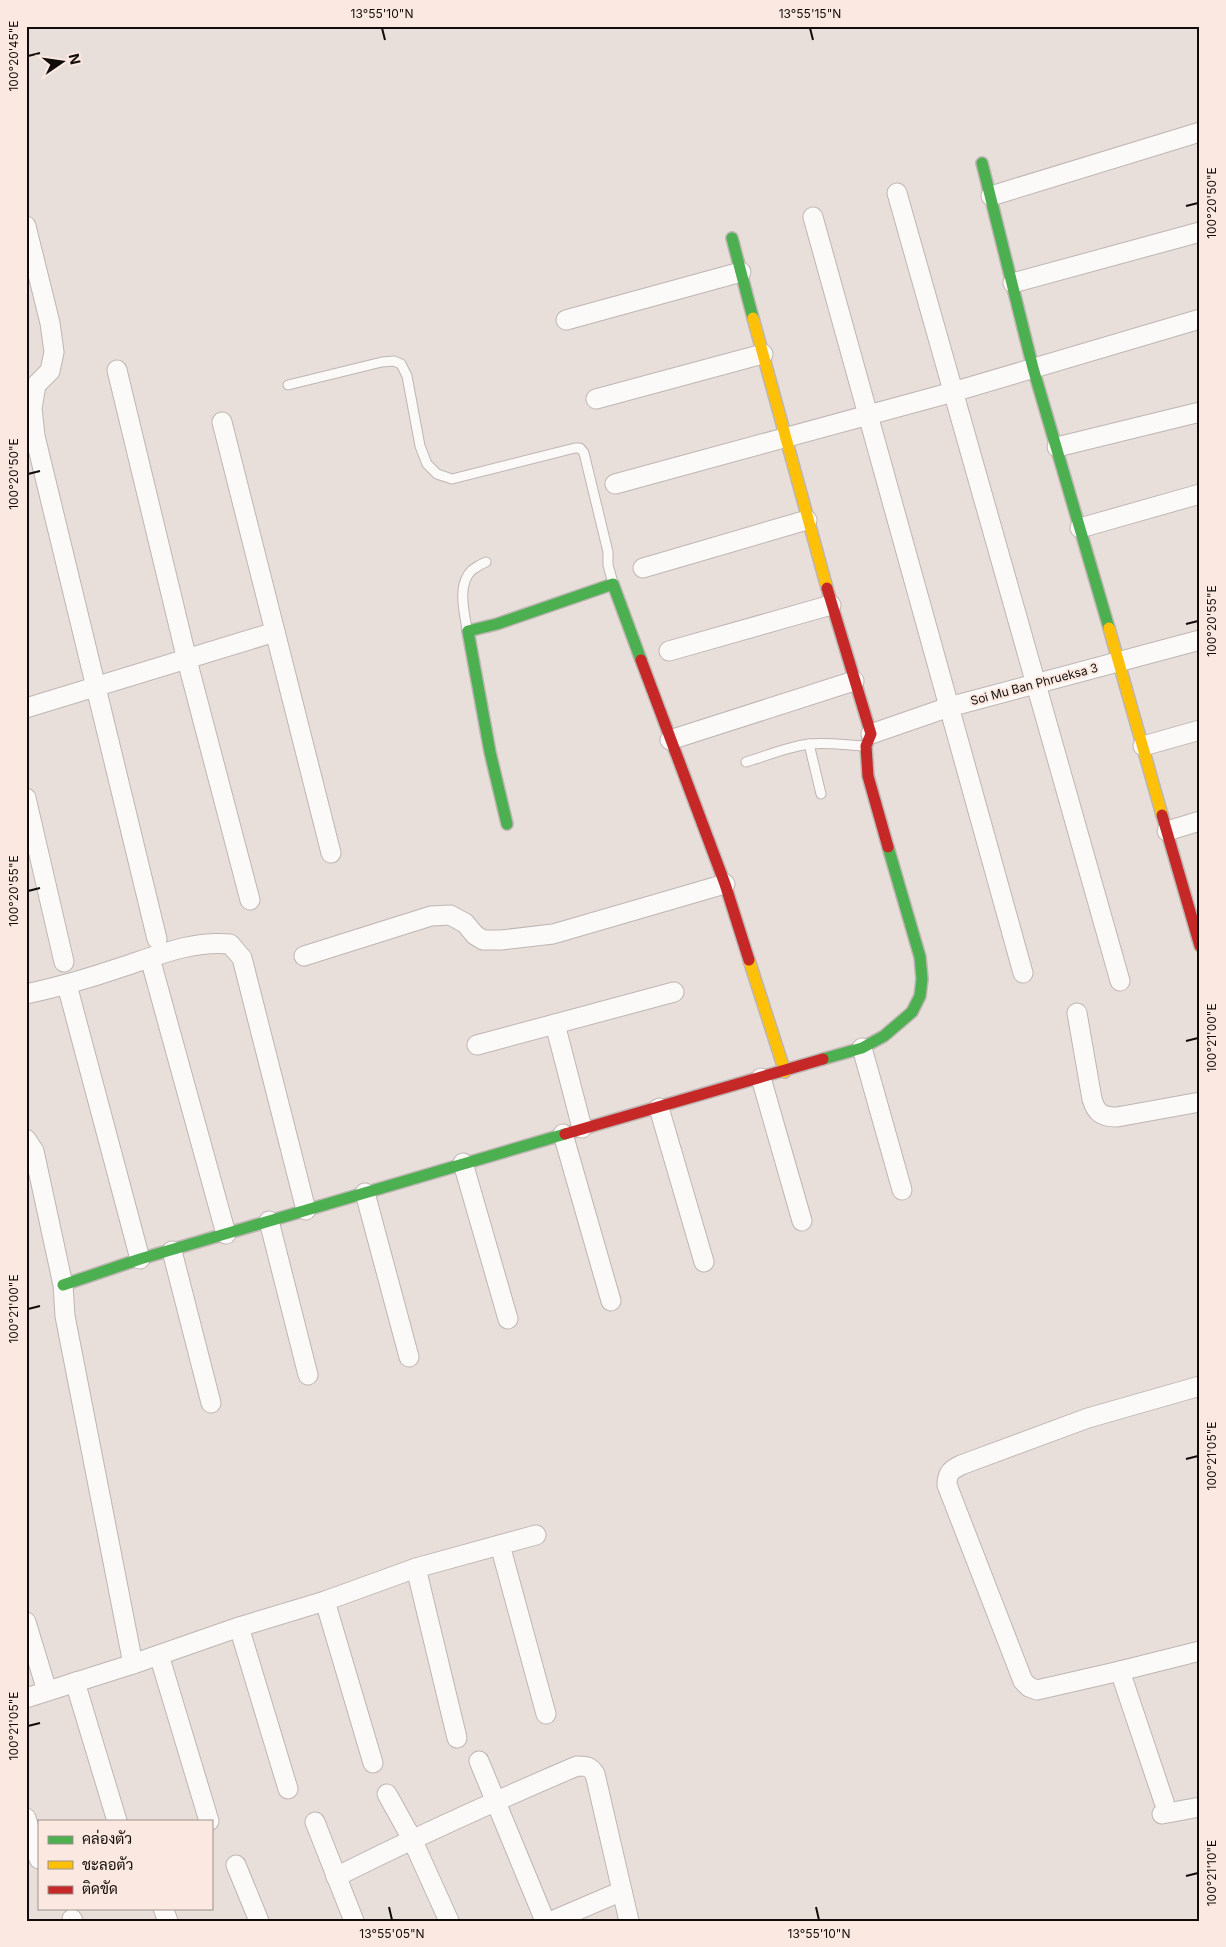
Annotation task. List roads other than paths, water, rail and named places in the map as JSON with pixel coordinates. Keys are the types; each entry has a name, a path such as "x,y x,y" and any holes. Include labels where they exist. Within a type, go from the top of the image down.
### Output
{"street":[{"path":"991,196 1200,132"},
{"path":"982,163 1033,368 1167,830 1196,914 1200,946"},
{"path":"898,193 1120,981"},
{"path":"813,217 1023,973"},
{"path":"26,226 33,284 50,323 54,352 50,371 31,387 35,436 157,939"},
{"path":"1013,283 1200,232"},
{"path":"64,1285 140,1259 582,1128 785,1072 862,1048 878,1041 911,1017 919,1002 923,980 920,957 868,776 868,740 854,681 784,438 732,238"},
{"path":"566,320 741,272"},
{"path":"615,484 953,392 1200,319"},
{"path":"596,399 763,354"},
{"path":"117,370 187,660 250,900"},
{"path":"1057,447 1200,412"},
{"path":"222,422 331,853"},
{"path":"1080,528 1200,494"},
{"path":"643,568 807,520"},
{"path":"508,824 495,781 487,743 468,631 497,624 613,584 725,884 785,1072"},
{"path":"669,651 832,605"},
{"path":"26,708 275,632"},
{"name":"Soi Mu Ban Phrueksa 3","path":"868,740 949,707 1036,682 1200,640"},
{"path":"670,740 854,681"},
{"path":"1143,746 1200,730"},
{"path":"26,798 64,962"},
{"path":"1167,830 1200,821"},
{"path":"304,956 431,916 450,915 465,923 475,935 483,940 501,940 553,934 725,884"},
{"path":"26,994 67,985 189,947 214,942 230,944 242,958 306,1210"},
{"path":"150,958 226,1234"},
{"path":"67,985 140,1259"},
{"path":"477,1045 674,992"},
{"path":"1077,1013 1092,1099 1095,1110 1100,1114 1107,1117 1116,1117 1200,1102"},
{"path":"555,1024 582,1128"},
{"path":"862,1048 902,1190"},
{"path":"761,1078 802,1222"},
{"path":"659,1108 704,1262"},
{"path":"562,1134 611,1301"},
{"path":"26,1138 34,1151 64,1285 64,1316 133,1664"},
{"path":"463,1164 508,1319"},
{"path":"365,1193 409,1357"},
{"path":"268,1221 308,1375"},
{"path":"172,1251 211,1403"},
{"path":"1200,1386 1088,1418 961,1465 950,1471 947,1477 947,1485 1023,1680 1029,1687 1037,1690 1200,1651"},
{"path":"26,1698 133,1664 239,1627 324,1601 416,1568 536,1535"},
{"path":"500,1545 546,1714"},
{"path":"416,1568 457,1738"},
{"path":"324,1601 373,1764"},
{"path":"26,1622 47,1691"},
{"path":"239,1627 288,1789"},
{"path":"159,1655 209,1820"},
{"path":"1120,1671 1163,1808 1200,1807"},
{"path":"75,1682 117,1820"},
{"path":"479,1761 545,1921"},
{"path":"336,1877 412,1839 496,1801 577,1766 586,1766 591,1768 595,1774 629,1921"},
{"path":"387,1794 412,1839 449,1921"},
{"path":"26,1818 38,1855"},
{"path":"315,1822 354,1921"},
{"path":"236,1865 259,1921"},
{"path":"552,1921 622,1891"}],"lane":[{"path":"288,385 394,360 401,364 407,376 420,446 427,464 437,474 452,479 580,448 584,454 600,515 613,584"},
{"path":"468,631 462,599 466,579 471,571 486,562"},
{"path":"746,762 796,746 868,740"},
{"path":"809,744 821,794"}]}
